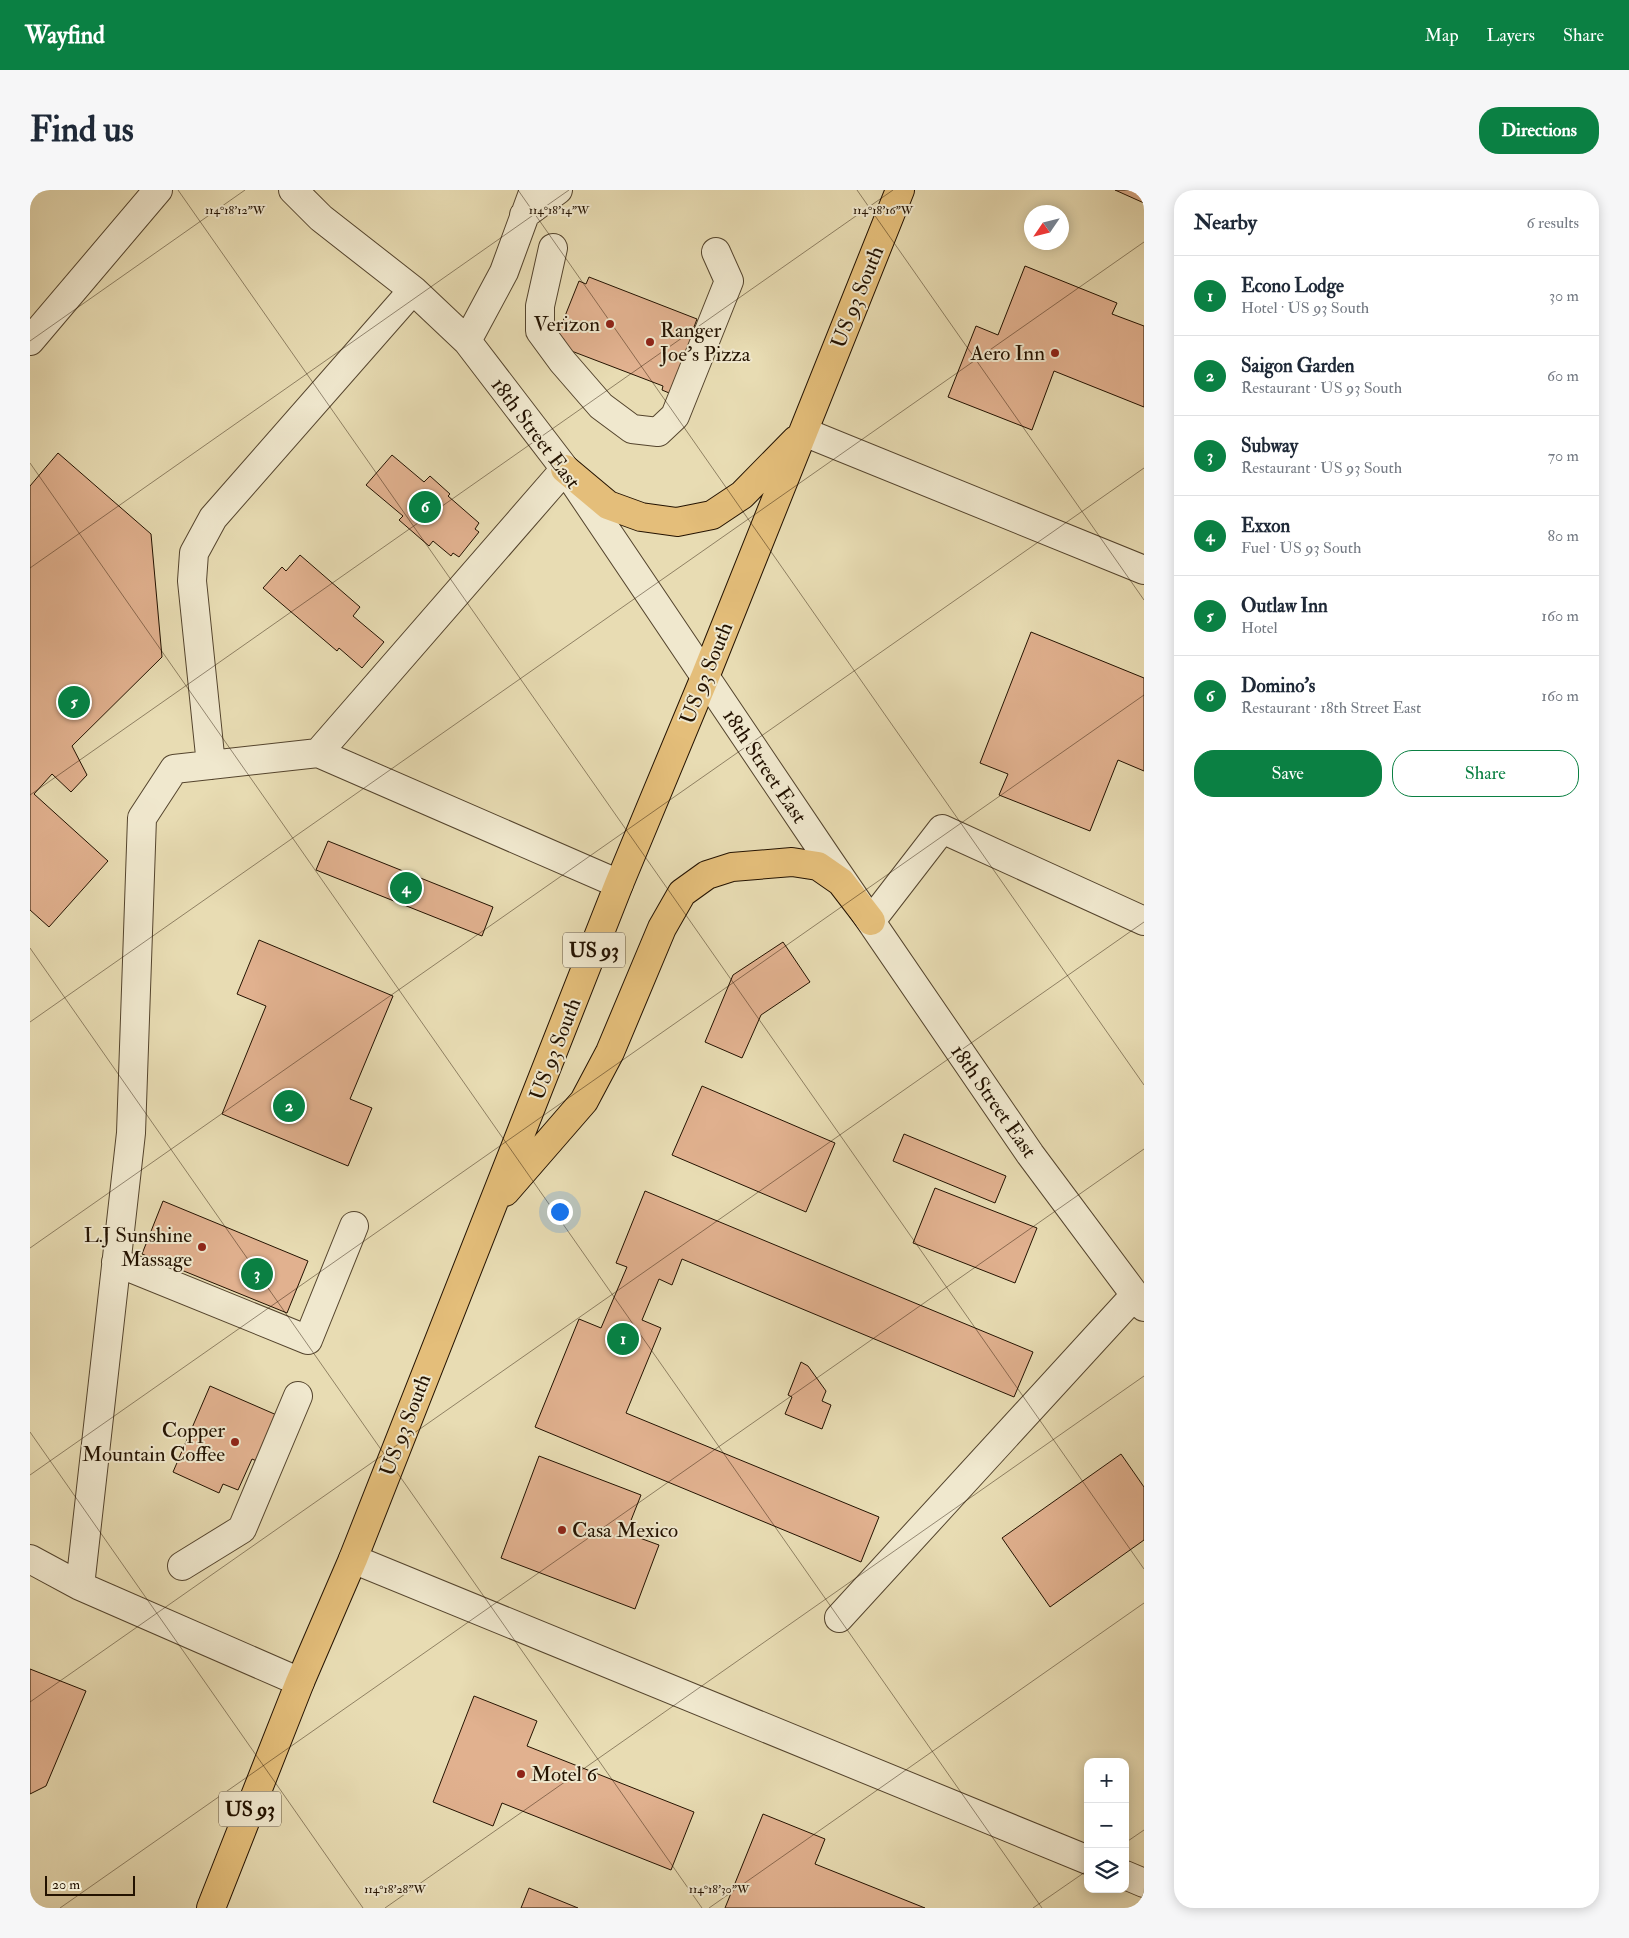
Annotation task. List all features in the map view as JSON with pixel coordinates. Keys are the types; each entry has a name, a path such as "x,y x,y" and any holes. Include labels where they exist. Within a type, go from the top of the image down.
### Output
{"main road":[{"name":"US 93 South","path":"211,1908 300,1682 353,1559 619,884 705,677 900,190"},
{"path":"565,469 608,505 641,517 677,522 712,515 742,494 804,432"},
{"path":"491,1208 584,1101 610,1052 662,928 682,892 707,875 732,867 792,862 818,866 841,882 871,921"}],"street":[{"path":"30,342 158,190"},
{"name":"18th Street East","path":"293,190 321,218 413,290 467,341 565,469 1030,1154 1140,1301"},
{"path":"467,341 504,272 534,190"},
{"path":"524,215 558,190"},
{"path":"553,248 540,306 540,331 601,406 632,429 658,432 675,416 730,281 716,252"},
{"path":"211,765 192,581 194,553 214,518 413,290"},
{"path":"804,432 1144,570"},
{"path":"318,753 565,469"},
{"path":"80,1586 131,1133 142,818 174,769 318,753 619,884"},
{"path":"871,921 942,829 1144,922"},
{"path":"116,1262 308,1340 354,1226"},
{"path":"839,1618 1140,1301"},
{"path":"182,1566 242,1529 298,1396"},
{"path":"30,1559 80,1586 300,1682"},
{"path":"353,1559 1084,1858"},
{"path":"1129,1877 1144,1883"}],"building":[{"path":"1115,190 1144,190 1144,203"},
{"name":"Aero Inn","path":"1025,266 1117,303 1112,314 1144,326 1144,407 1054,371 1032,430 948,397 976,326 998,335"},
{"path":"589,277 697,319 694,327 700,330 681,398 662,390 663,386 561,347 564,339 557,336 579,281 586,284"},
{"path":"58,453 151,534 162,657 72,746 87,775 71,792 52,774 34,794 108,861 49,927 30,910 30,486"},
{"path":"392,455 424,482 430,476 450,494 448,496 479,523 475,529 479,532 459,557 453,553 451,556 433,541 429,546 399,520 403,516 366,485"},
{"path":"300,555 360,607 353,616 384,642 362,668 339,648 337,651 263,588 282,567 286,571"},
{"path":"1031,632 1144,678 1144,771 1118,760 1090,831 999,795 1008,774 980,763"},
{"path":"328,841 493,907 482,936 316,870"},
{"path":"259,940 393,996 350,1099 372,1108 348,1166 222,1114 266,1006 237,994"},
{"path":"783,942 810,982 761,1015 742,1058 705,1042 733,975"},
{"path":"702,1086 835,1143 806,1212 672,1155"},
{"path":"904,1134 1006,1176 995,1203 893,1161"},
{"path":"935,1188 1037,1228 1015,1283 913,1243"},
{"path":"645,1191 1033,1352 1014,1397 682,1259 672,1285 659,1279 642,1320 661,1328 626,1413 879,1517 861,1562 535,1427 579,1319 601,1328 627,1267 616,1263"},
{"path":"163,1201 308,1261 287,1313 142,1254"},
{"path":"801,1362 808,1366 826,1391 822,1401 831,1405 822,1429 785,1414 792,1397 788,1395"},
{"path":"210,1386 279,1416 259,1462 252,1459 238,1490 223,1484 219,1493 173,1472"},
{"path":"1121,1454 1144,1487 1144,1540 1050,1607 1002,1538"},
{"path":"539,1456 641,1495 626,1533 659,1545 635,1609 501,1558"},
{"path":"30,1669 86,1691 46,1786 30,1794"},
{"name":"Motel 6","path":"474,1696 537,1721 527,1746 694,1812 671,1870 502,1803 493,1826 433,1802"},
{"path":"763,1814 825,1839 815,1864 925,1908 725,1908"},
{"path":"529,1888 578,1908 521,1908"}],"place":[{"name":"Verizon","path":"610,324"},
{"name":"Ranger Joe's Pizza","path":"650,342"},
{"name":"Aero Inn","path":"1055,353"},
{"name":"Domino's","path":"425,507"},
{"name":"Outlaw Inn","path":"74,702"},
{"name":"Exxon","path":"406,888"},
{"name":"Saigon Garden","path":"289,1106"},
{"name":"L.J Sunshine Massage","path":"202,1247"},
{"name":"Subway","path":"257,1274"},
{"name":"Econo Lodge","path":"623,1339"},
{"name":"Copper Mountain Coffee","path":"235,1442"},
{"name":"Casa Mexico","path":"562,1530"},
{"name":"Motel 6","path":"521,1774"}]}
